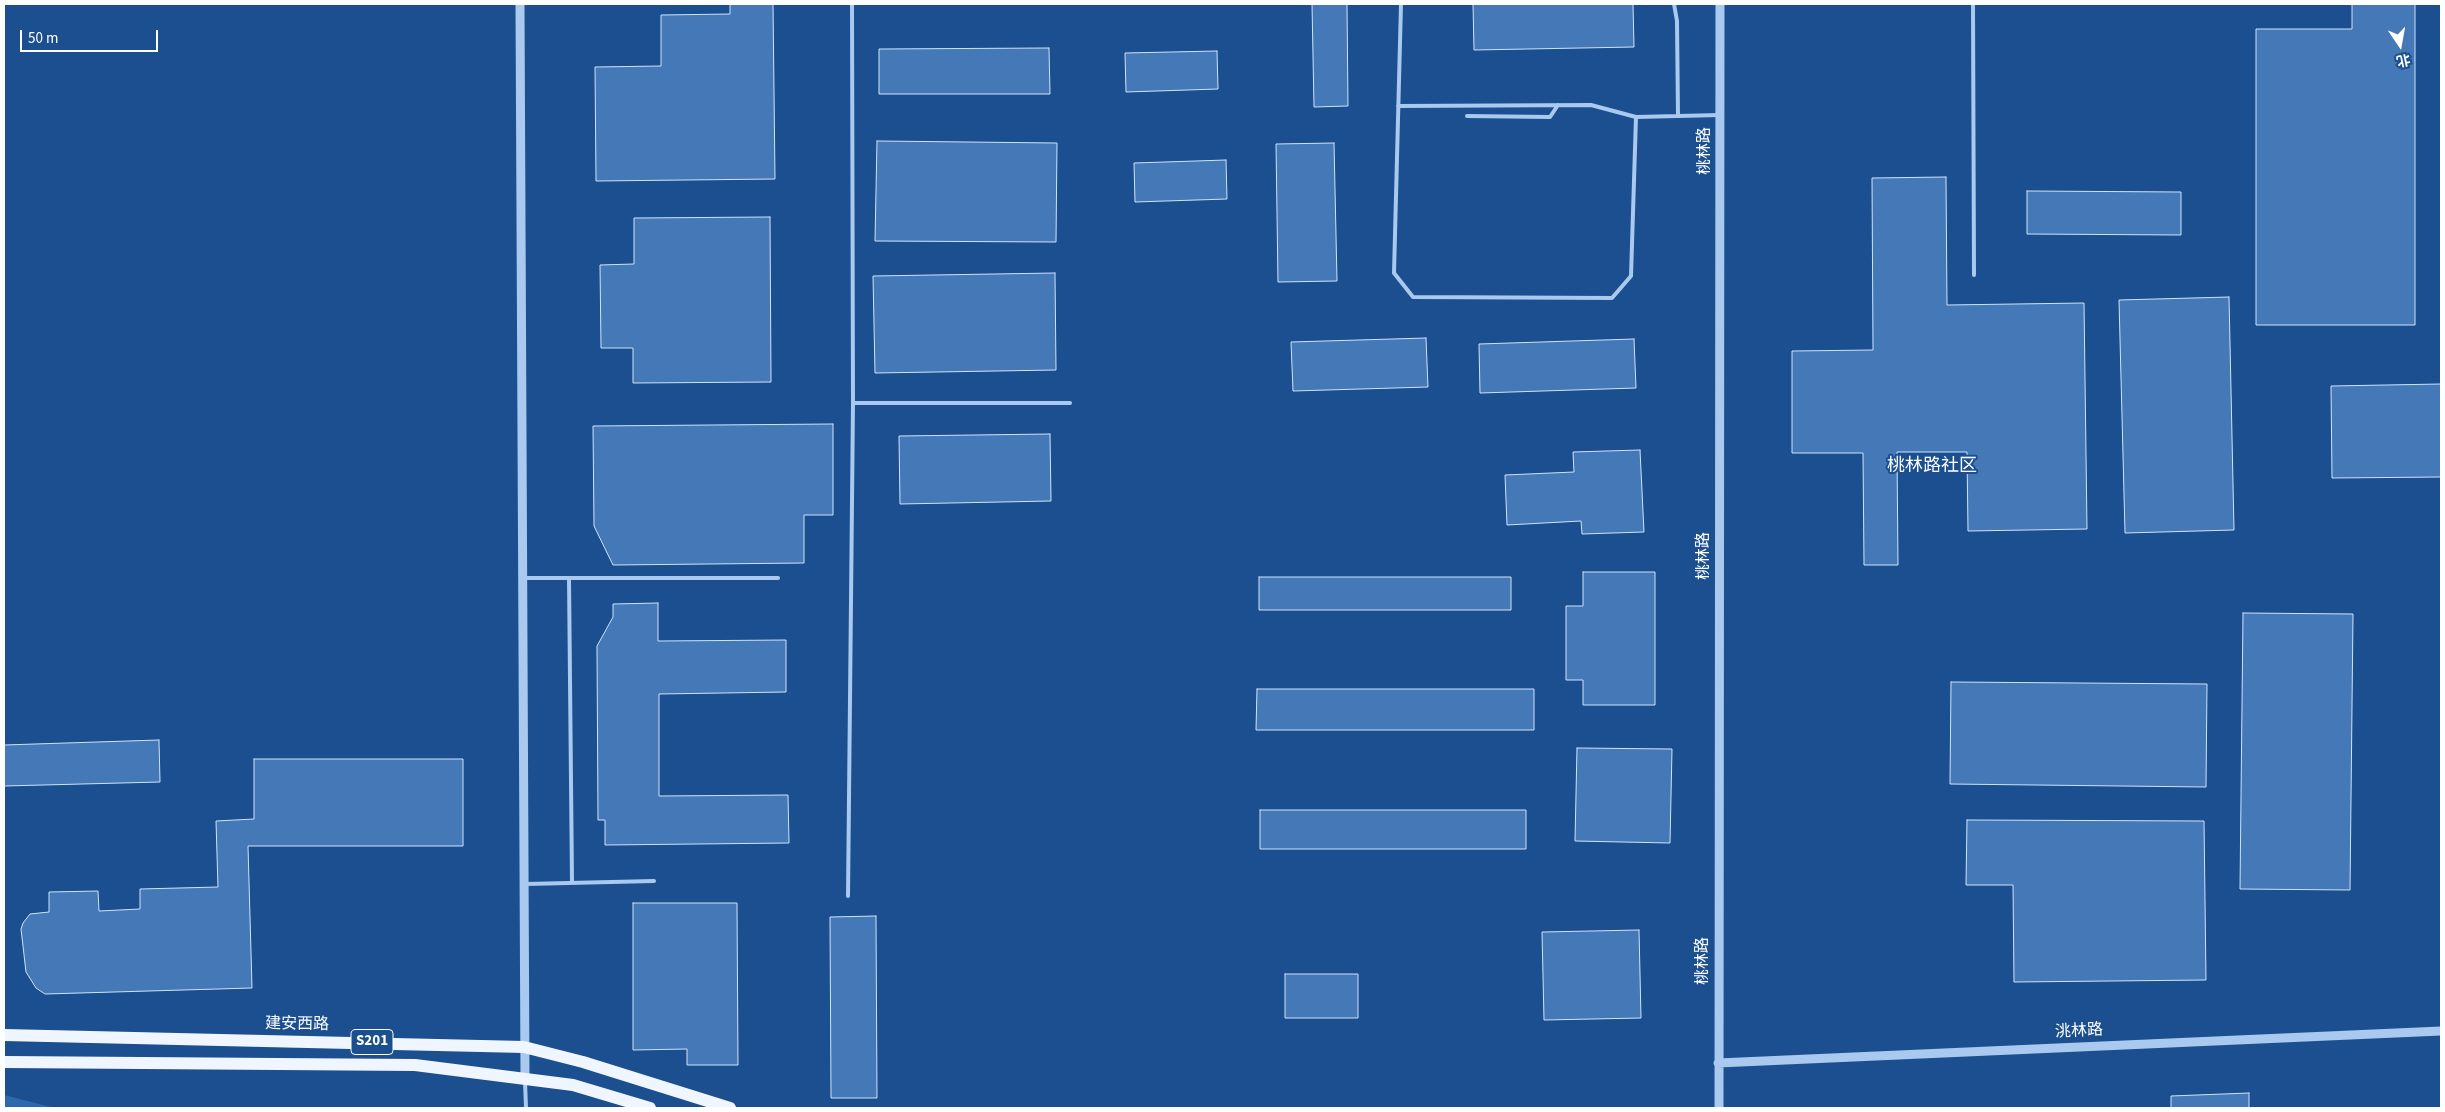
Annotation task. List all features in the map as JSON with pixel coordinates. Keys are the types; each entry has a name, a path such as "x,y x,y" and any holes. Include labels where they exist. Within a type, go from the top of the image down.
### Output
{"main road":[{"name":"建安西路","path":"4,1035 524,1047 582,1062 730,1108"},
{"name":"S201","path":"4,1062 416,1065 573,1085 650,1108"}],"street":[{"path":"520,4 525,1078"},
{"name":"桃林路","path":"1719,1108 1720,4"},
{"name":"洮林路","path":"1718,1063 2441,1031"}],"lane":[{"path":"848,896 853,403 852,4"},
{"path":"1401,4 1394,273 1413,297 1612,298 1630,276 1636,117"},
{"path":"1674,4 1677,21 1678,116"},
{"path":"1973,4 1974,275"},
{"path":"1467,116 1550,117 1558,105"},
{"path":"1398,106 1591,105 1636,117 1720,115"},
{"path":"853,403 1070,403"},
{"path":"522,578 778,578"},
{"path":"569,578 572,882"},
{"path":"523,884 654,881"},
{"path":"525,1078 526,1108"}],"shaded area":[{"path":"4,1095 55,1108 4,1108"}],"building":[{"path":"730,4 773,4 775,179 596,181 595,67 661,66 661,15 730,14"},
{"path":"1312,4 1347,4 1348,106 1314,107"},
{"path":"1473,4 1633,4 1634,47 1474,50"},
{"path":"2352,4 2415,4 2415,325 2256,325 2256,29 2352,29"},
{"path":"1049,48 1050,94 879,94 879,49"},
{"path":"1217,51 1218,89 1126,92 1125,53"},
{"path":"877,141 1057,143 1056,242 875,241"},
{"path":"1334,143 1337,281 1278,282 1276,144"},
{"path":"1226,160 1227,199 1135,202 1134,163"},
{"path":"1946,177 1947,305 2084,303 2087,529 1968,531 1967,452 1897,452 1898,565 1864,565 1863,453 1792,453 1792,351 1873,350 1872,178"},
{"path":"2027,191 2181,192 2181,235 2027,234"},
{"path":"770,217 771,382 633,383 633,348 601,348 600,265 634,264 634,218"},
{"path":"1055,273 1056,370 875,373 873,276"},
{"path":"2229,297 2234,530 2125,533 2119,300"},
{"path":"1426,338 1428,387 1293,391 1291,342"},
{"path":"1634,339 1636,388 1480,393 1479,344"},
{"path":"2441,384 2441,477 2332,478 2331,386"},
{"path":"833,424 833,515 804,515 804,563 613,565 594,526 593,426"},
{"path":"1050,434 1051,501 900,504 899,436"},
{"path":"1640,450 1644,532 1582,534 1581,521 1507,525 1505,475 1574,472 1573,452"},
{"path":"1583,572 1655,572 1655,705 1583,705 1583,680 1566,680 1566,606 1583,606"},
{"path":"1259,577 1511,577 1511,610 1259,610"},
{"path":"658,603 658,641 786,640 786,692 659,694 659,796 788,795 789,843 605,845 605,820 598,820 597,646 613,617 613,604"},
{"path":"2243,613 2353,614 2350,890 2240,889"},
{"path":"1951,682 2207,684 2206,787 1950,784"},
{"path":"1257,689 1534,689 1534,730 1256,730"},
{"path":"159,740 160,782 4,786 4,745"},
{"path":"1577,748 1672,749 1670,843 1575,841"},
{"path":"254,759 463,759 463,846 248,846 252,988 45,994 36,988 26,972 21,929 30,914 49,912 49,892 98,891 99,911 140,909 140,889 218,887 216,821 254,819"},
{"path":"1260,810 1526,810 1526,849 1260,849"},
{"path":"1967,820 2204,821 2206,980 2014,982 2013,885 1966,885"},
{"path":"633,903 737,903 738,1065 687,1065 687,1049 633,1050"},
{"path":"876,916 877,1098 831,1098 830,917"},
{"path":"1639,930 1641,1018 1544,1020 1542,932"},
{"path":"1285,974 1358,974 1358,1018 1285,1018"},
{"path":"2249,1093 2249,1108 2171,1108 2171,1096"}],"district":[{"name":"桃林路社区","path":"1932,467"}]}
